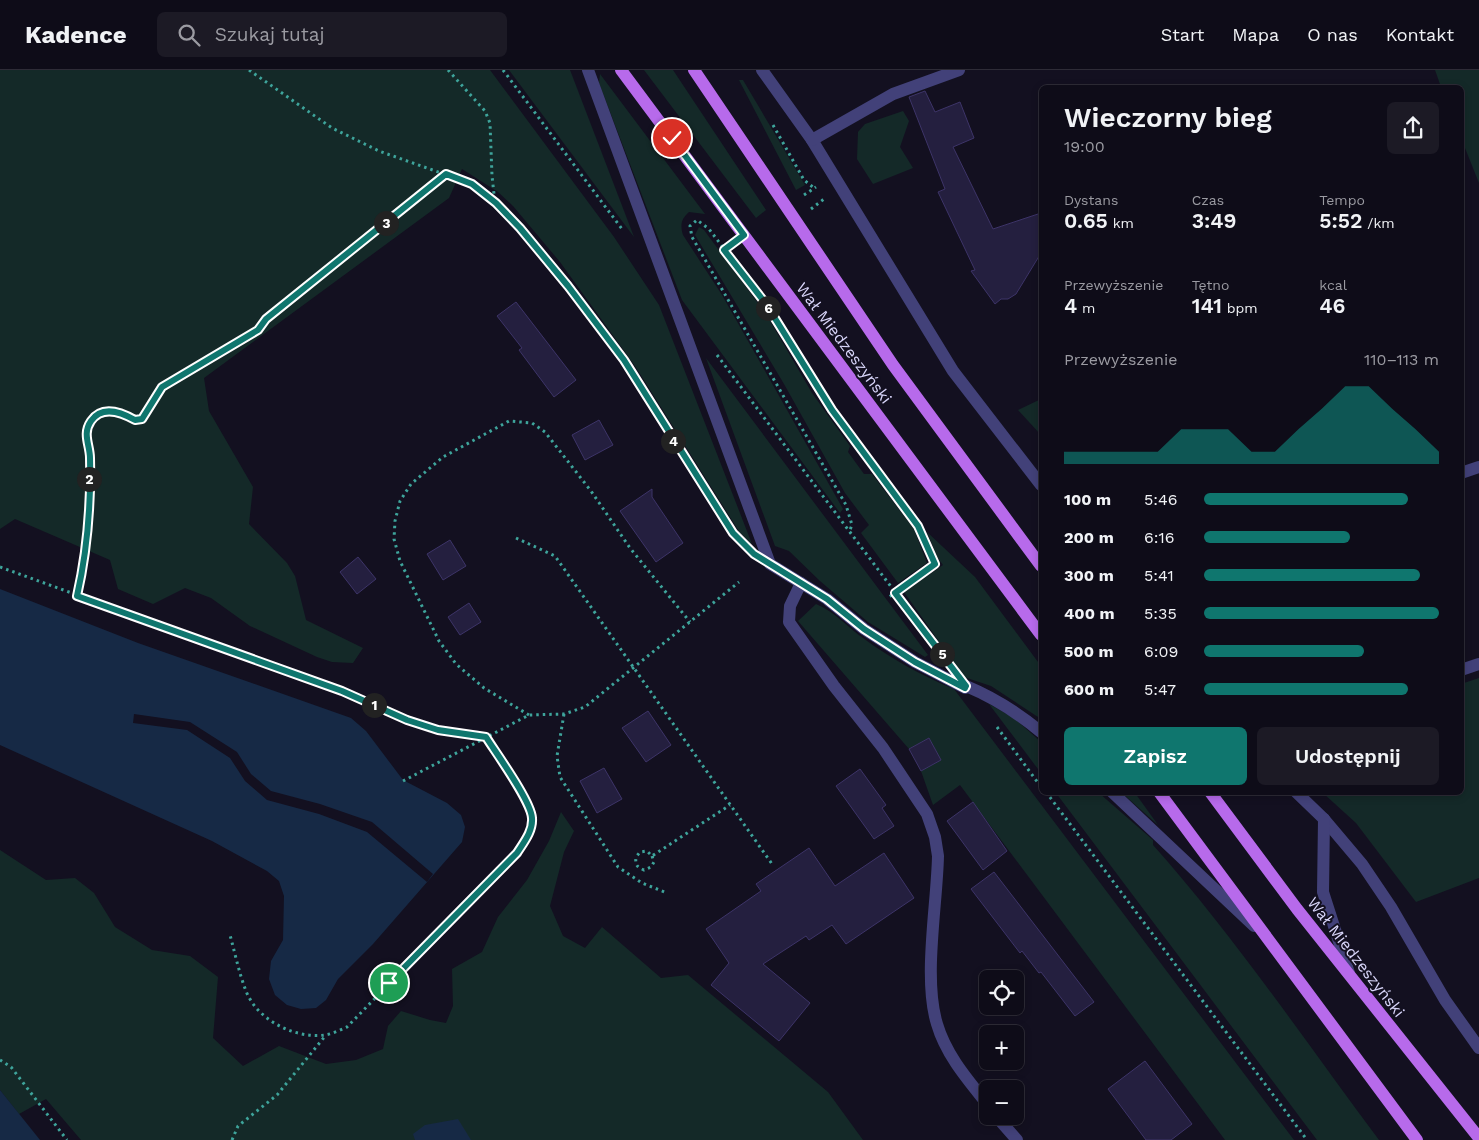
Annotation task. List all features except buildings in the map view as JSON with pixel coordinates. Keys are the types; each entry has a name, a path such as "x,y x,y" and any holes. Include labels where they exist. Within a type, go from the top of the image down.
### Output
{"main road":[{"name":"Wał Miedzeszyński","path":"621,70 1039,632"},
{"name":"Wał Miedzeszyński","path":"694,70 893,365 1039,563"},
{"path":"1160,795 1418,1140"},
{"name":"Wał Miedzeszyński","path":"1212,795 1350,976 1479,1138"}],"street":[{"path":"588,70 770,564 827,599 864,629 915,662 965,688 966,686 987,695 1016,711 1039,730"},
{"path":"762,70 812,140 953,371 1039,481"},
{"path":"812,140 893,94 959,70"},
{"path":"1464,472 1479,467"},
{"path":"801,584 790,606 789,622 834,686 883,748 927,814 935,837 938,856 931,992 937,1025 955,1063 979,1094"},
{"path":"1464,669 1479,664"},
{"path":"1115,795 1268,939"},
{"path":"1299,795 1324,819 1362,864 1391,907 1438,988 1479,1048"},
{"path":"1324,819 1323,892 1350,976"},
{"path":"1004,1125 1017,1140"}],"path":[{"path":"249,70 332,128 379,151 472,184 496,203 520,228 562,279 624,360 658,417 733,533 740,540"},
{"path":"448,70 484,111 490,123 492,176 496,203"},
{"path":"503,70 625,232"},
{"path":"770,120 804,180 814,188"},
{"path":"77,596 83,570 90,456 86,435 91,421 103,412 119,411 135,420 142,419 162,387 258,330 266,319 446,174"},
{"path":"785,206 833,176"},
{"path":"729,254 709,229 697,220 690,226 692,237 846,505 852,525 849,532"},
{"path":"724,250 744,235"},
{"path":"761,296 832,410 918,526 935,564 889,597"},
{"path":"712,348 942,655"},
{"path":"529,716 484,688 456,664 439,641 400,561 394,539 395,521 400,501 411,484 443,457 509,421 532,424 545,432 591,491 630,548 690,622"},
{"path":"516,538 555,556 772,864"},
{"path":"0,567 342,691 414,722 438,730 486,737"},
{"path":"403,780 529,716 564,714 585,707 739,582"},
{"path":"564,714 557,756 560,777 618,867 642,883 667,893"},
{"path":"993,722 1039,784"},
{"path":"230,935 246,992 261,1013 282,1028 306,1035 326,1035 347,1027 517,853 530,833 532,818 528,805 486,737"},
{"path":"1048,795 1307,1140"},
{"path":"652,856 730,805"},
{"path":"647,851 652,856 654,862 652,867 644,870 638,868 635,863 636,857 640,852 647,851"},
{"path":"232,1140 238,1126 277,1095 326,1035"},
{"path":"0,1060 11,1067 67,1140"}],"green space":[{"path":"0,70 490,70 614,237 659,305 752,544 740,533 635,366 560,262 513,206 498,192 462,169 449,198 204,378 209,411 253,487 249,524 287,563 295,576 306,620 363,648 353,663 332,662 317,657 250,626 211,598 185,588 153,604 118,589 110,560 15,519 0,529"},
{"path":"509,70 570,70 634,237"},
{"path":"644,70 673,70 766,210 756,218"},
{"path":"1435,70 1479,70 1479,183 1464,146 1464,85 1440,85"},
{"path":"600,74 705,214 689,212 682,222 683,235 722,295 843,509 840,513 682,300 599,83"},
{"path":"739,80 743,80 805,185 796,190"},
{"path":"903,111 909,121 900,147 913,168 873,184 857,159 858,132 865,124"},
{"path":"699,227 704,230 766,314 812,393 850,446 848,452 864,474 872,474 914,529 927,563 898,583 861,533 869,525 845,493 784,384 695,235"},
{"path":"706,358 928,655 925,657 868,622 820,581 789,551 775,546"},
{"path":"1039,400 1039,433 1018,410"},
{"path":"927,532 975,577 1039,663 1039,718 991,686 964,677 904,592 943,565 937,557"},
{"path":"816,604 829,611 863,638 895,659 954,689 1294,1140 1225,1140 960,785 933,805 921,771 941,760 929,738 909,749 798,621"},
{"path":"1479,678 1479,878 1416,902 1356,823 1325,795 1464,795 1464,683"},
{"path":"989,704 1014,718 1039,740 1039,770"},
{"path":"1058,795 1101,795 1153,840 1153,845 1241,953 1379,1140 1317,1140"},
{"path":"1124,795 1136,795 1158,825"},
{"path":"561,812 574,831 564,852 550,906 563,936 585,948 602,927 661,978 688,975 828,1092 863,1140 81,1140 46,1099 19,1114 0,1090 0,850 46,880 75,878 94,893 115,927 152,950 190,956 218,977 213,1038 243,1066 279,1046 326,1064 356,1060 383,1049 388,1026 401,1011 446,1023 453,1006 452,969 482,952 498,917 527,880 549,841"}],"water":[{"path":"0,589 138,643 351,718 366,731 403,780 447,803 461,815 465,827 462,842 373,944 338,979 326,1000 316,1008 301,1009 287,1005 275,995 269,979 271,961 283,940 284,896 279,881 267,871 212,841 0,745"},
{"path":"0,1090 40,1140 0,1140"},
{"path":"458,1119 471,1140 415,1140 413,1134 425,1125"}],"pier":[{"path":"134,714 190,722 237,752 251,774 271,791 320,804 372,822 433,874 427,882 367,832 319,814 267,800 245,781 230,758 187,730 133,723"}],"route":[{"path":"389,983 517,853 530,833 532,818 528,805 486,737 438,730 407,720 342,691 212,646 77,596 83,570 88,510 90,456 86,435 91,421 103,412 119,411 135,420 142,419 162,387 258,330 266,319 446,174 472,184 496,203 520,228 568,286 624,360 653,409 733,533 754,554 827,599 864,629 915,662 965,688 966,686 895,593 935,564 918,526 832,410 766,304 738,264 724,250 744,235 672,138"}]}
